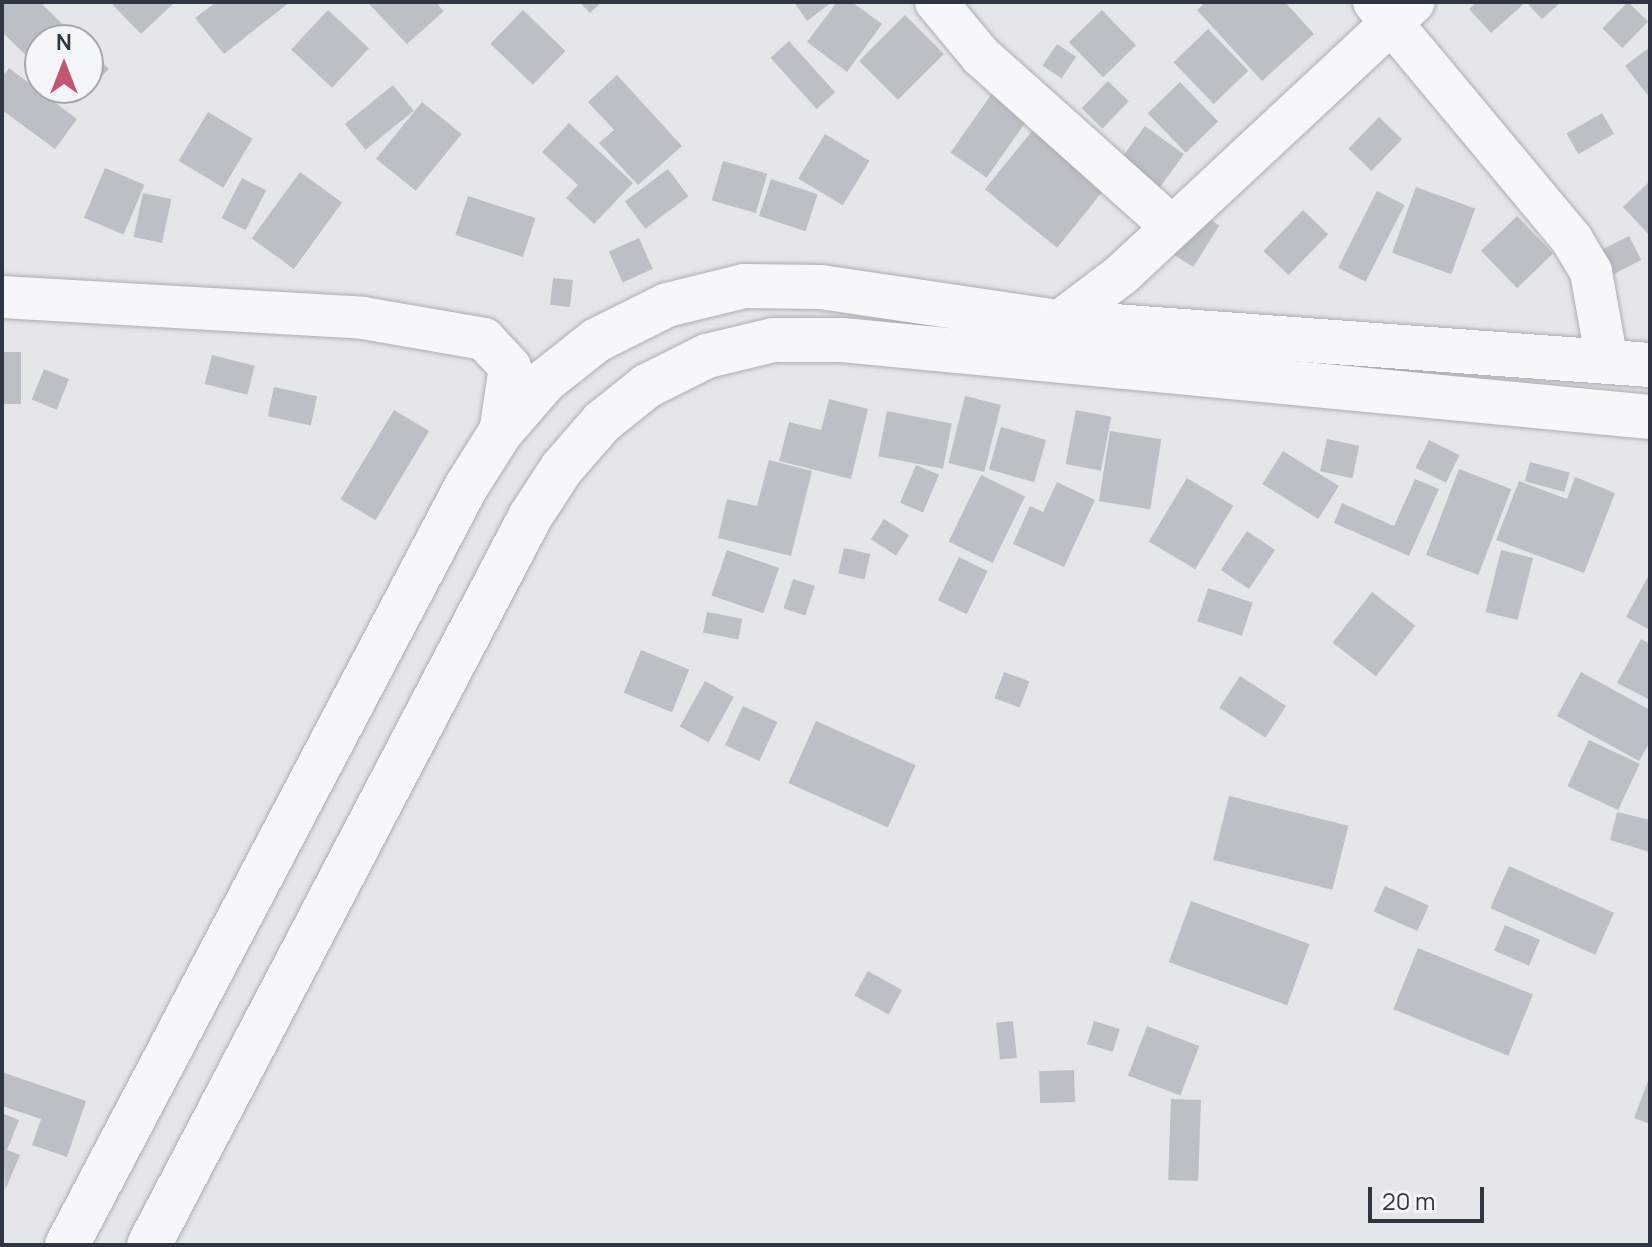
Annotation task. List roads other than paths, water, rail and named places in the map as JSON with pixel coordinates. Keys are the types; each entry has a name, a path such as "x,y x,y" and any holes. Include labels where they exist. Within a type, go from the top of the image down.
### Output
{"street":[{"path":"936,2 981,56 1172,227"},
{"path":"1059,322 1172,227 1392,9 1572,240 1591,272 1607,362"},
{"path":"67,1245 466,487 500,433 545,381 597,340 667,305 744,286 821,287 1059,322 1650,365"},
{"path":"2,297 363,318 484,339 510,367 500,433"},
{"path":"149,1245 530,517 562,468 602,422 647,386 707,356 773,340 842,340 1650,417"}]}
